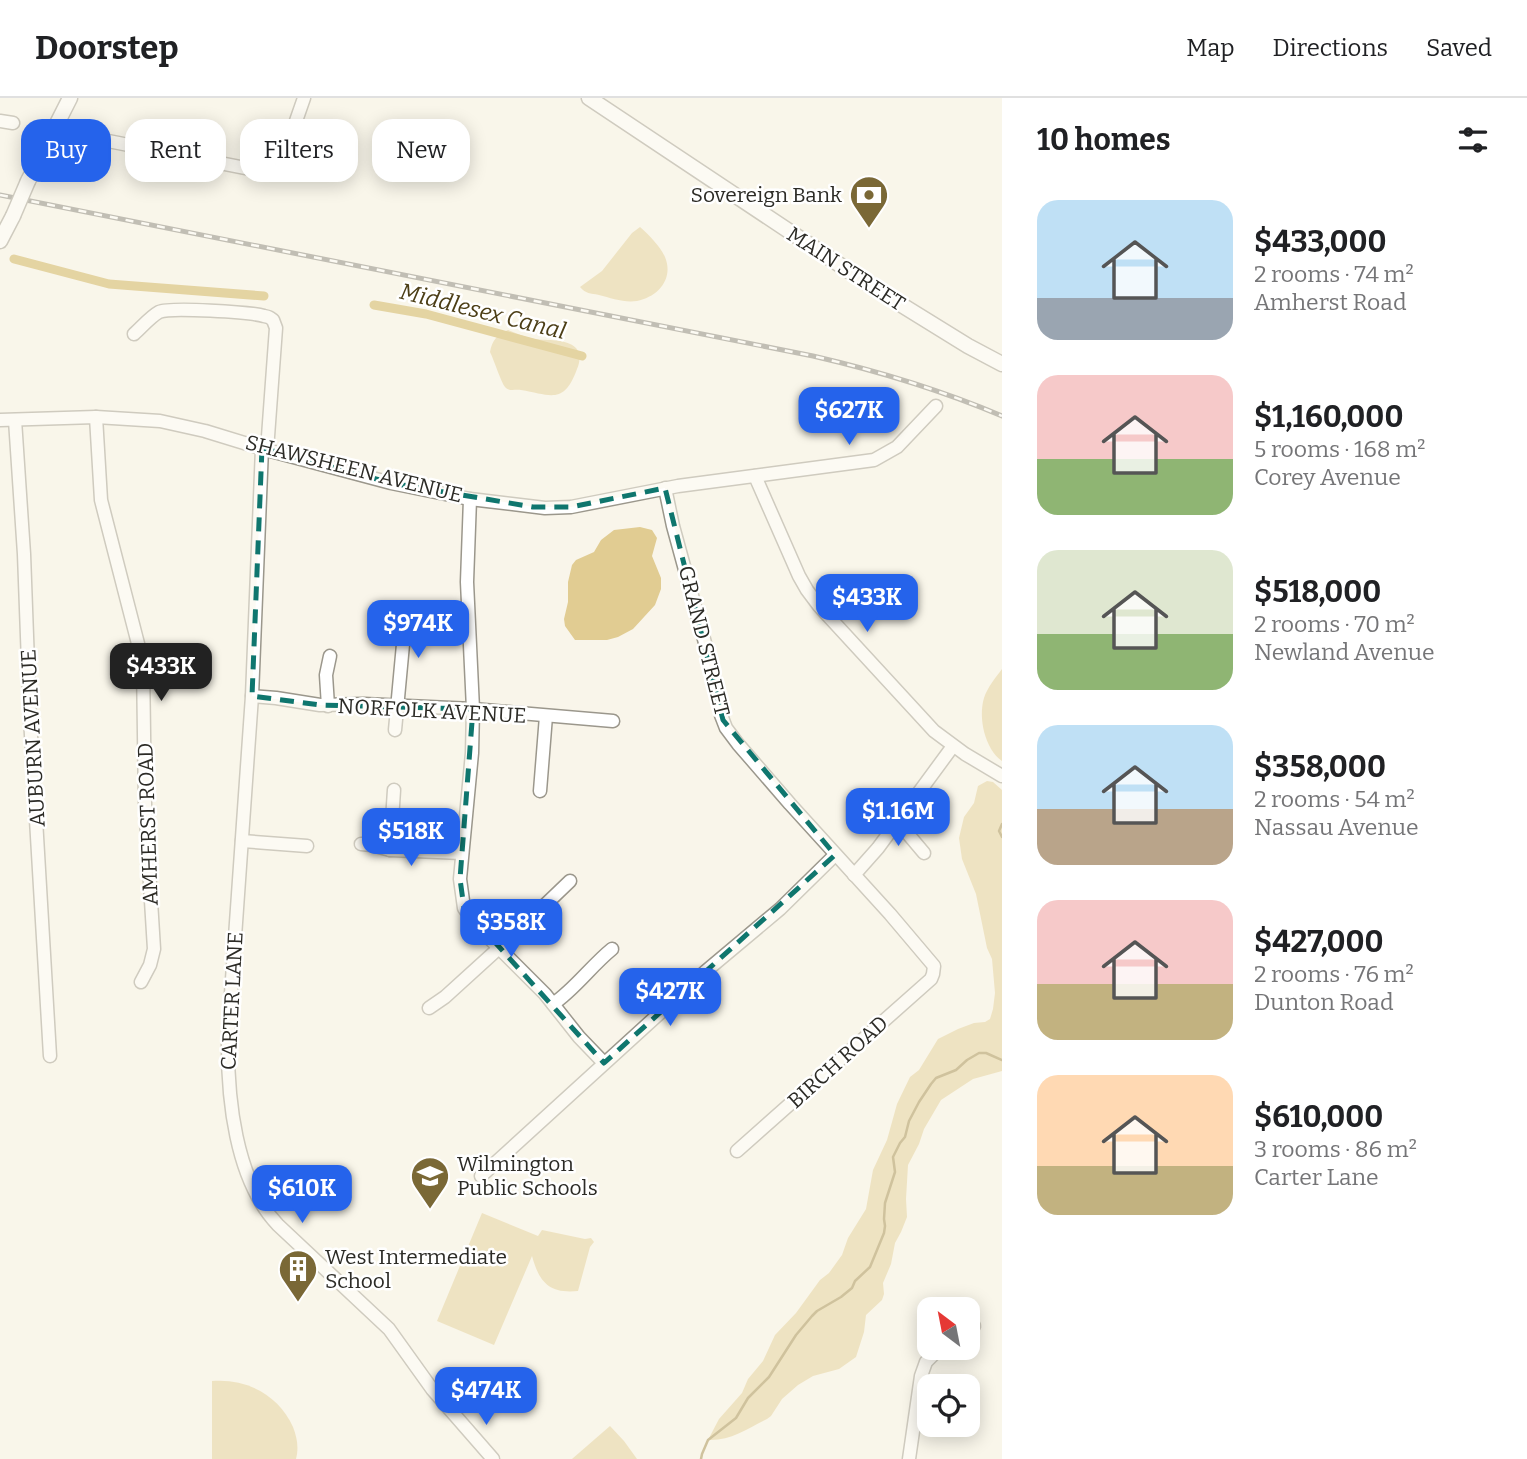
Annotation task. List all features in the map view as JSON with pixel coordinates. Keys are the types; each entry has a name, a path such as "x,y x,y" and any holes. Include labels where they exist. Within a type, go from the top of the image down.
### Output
{"main road":[{"path":"0,241 70,98"},
{"name":"MAIN STREET","path":"589,98 879,291 1002,364"}],"street":[{"path":"111,142 287,174 289,141 304,98"},
{"name":"CARTER LANE","path":"134,334 164,310 256,314 273,320 276,328 265,449 252,696 229,1002 230,1101 244,1164 252,1187 278,1226 389,1329 432,1389 493,1459"},
{"name":"SHAWSHEEN AVENUE","path":"0,419 96,417 176,423 380,480 470,499 559,508 665,488 864,462 882,457 897,447 936,405"},
{"name":"AMHERST ROAD","path":"96,417 101,500 143,663 145,804 154,949 150,965 141,982"},
{"name":"AUBURN AVENUE","path":"15,420 50,1056"},
{"path":"755,476 807,590 934,731 1002,776"},
{"name":"GRAND STREET","path":"665,488 726,728 835,855 932,961 934,970"},
{"path":"470,499 467,567 473,709 472,753 461,853 460,890 464,908 475,924 553,1004 604,1063"},
{"path":"395,730 405,622 468,623"},
{"path":"328,706 326,676 330,656"},
{"name":"NORFOLK AVENUE","path":"252,696 328,706 364,704 473,709 613,721"},
{"path":"540,791 546,716"},
{"path":"854,875 870,858 953,746"},
{"path":"390,850 394,790"},
{"path":"897,821 924,853"},
{"path":"242,841 307,846"},
{"path":"361,844 390,850 461,853"},
{"path":"481,1176 706,971 771,917 835,855"},
{"path":"429,1008 440,1002 570,881"},
{"path":"553,1004 568,993 612,948"},
{"name":"BIRCH ROAD","path":"737,1151 930,979 934,970"},
{"path":"909,1459 920,1376 928,1360"}],"highlighted area":[{"path":"262,448 391,483 533,507 571,507 665,488 723,720 835,855 604,1063 464,908 460,879 473,709 320,705 252,696"}],"shaded area":[{"path":"640,227 665,257 667,273 662,286 652,296 637,301 618,300 582,289 580,287 602,271 632,233"},
{"path":"508,330 534,339 556,340 576,348 579,364 567,388 561,393 548,395 505,387 490,352 496,338"},
{"path":"640,527 652,530 657,538 652,556 661,578 661,589 655,605 633,629 618,637 607,640 575,640 565,626 564,619 572,565 576,560 594,552 601,540 614,530"},
{"path":"1002,669 1002,761 987,741 982,706 985,694"},
{"path":"987,781 993,782 1002,790 1002,1071 973,1079 941,1100 924,1129 908,1165 907,1217 895,1243 891,1264 883,1283 882,1300 866,1315 856,1357 839,1369 813,1376 798,1385 782,1399 767,1419 732,1436 708,1440 719,1419 742,1393 748,1379 763,1361 775,1335 842,1255 848,1238 866,1209 873,1170 910,1077 919,1070 938,1039 958,1029 990,1019 995,993 992,959 987,948 976,894 962,859 959,838 964,817 974,803 978,786"},
{"path":"482,1213 538,1236 542,1230 591,1238 594,1242 590,1247 578,1291 559,1290 546,1284 532,1256 494,1345 437,1321"},
{"path":"212,1381 237,1382 249,1386 279,1406 294,1431 296,1459 212,1459"},
{"path":"610,1426 637,1459 572,1459"}],"waterway":[{"name":"Middlesex Canal","path":"14,259 109,284 264,296"},
{"name":"Middlesex Canal","path":"374,305 426,314 582,356"},
{"path":"1002,824 999,831 1002,837"},
{"path":"701,1459 708,1440 736,1418 748,1398 769,1377 796,1335 812,1316 852,1288 855,1281 870,1267 884,1233 885,1203 895,1172 893,1157 905,1137 909,1121 931,1084 936,1078 956,1070 979,1053 1002,1060"}],"railway":[{"path":"0,195 813,356 909,382 1002,416"}],"place":[{"name":"Sovereign Bank","path":"869,229"},
{"name":"Wilmington Public Schools","path":"430,1210"},
{"name":"West Intermediate School","path":"298,1303"}]}
